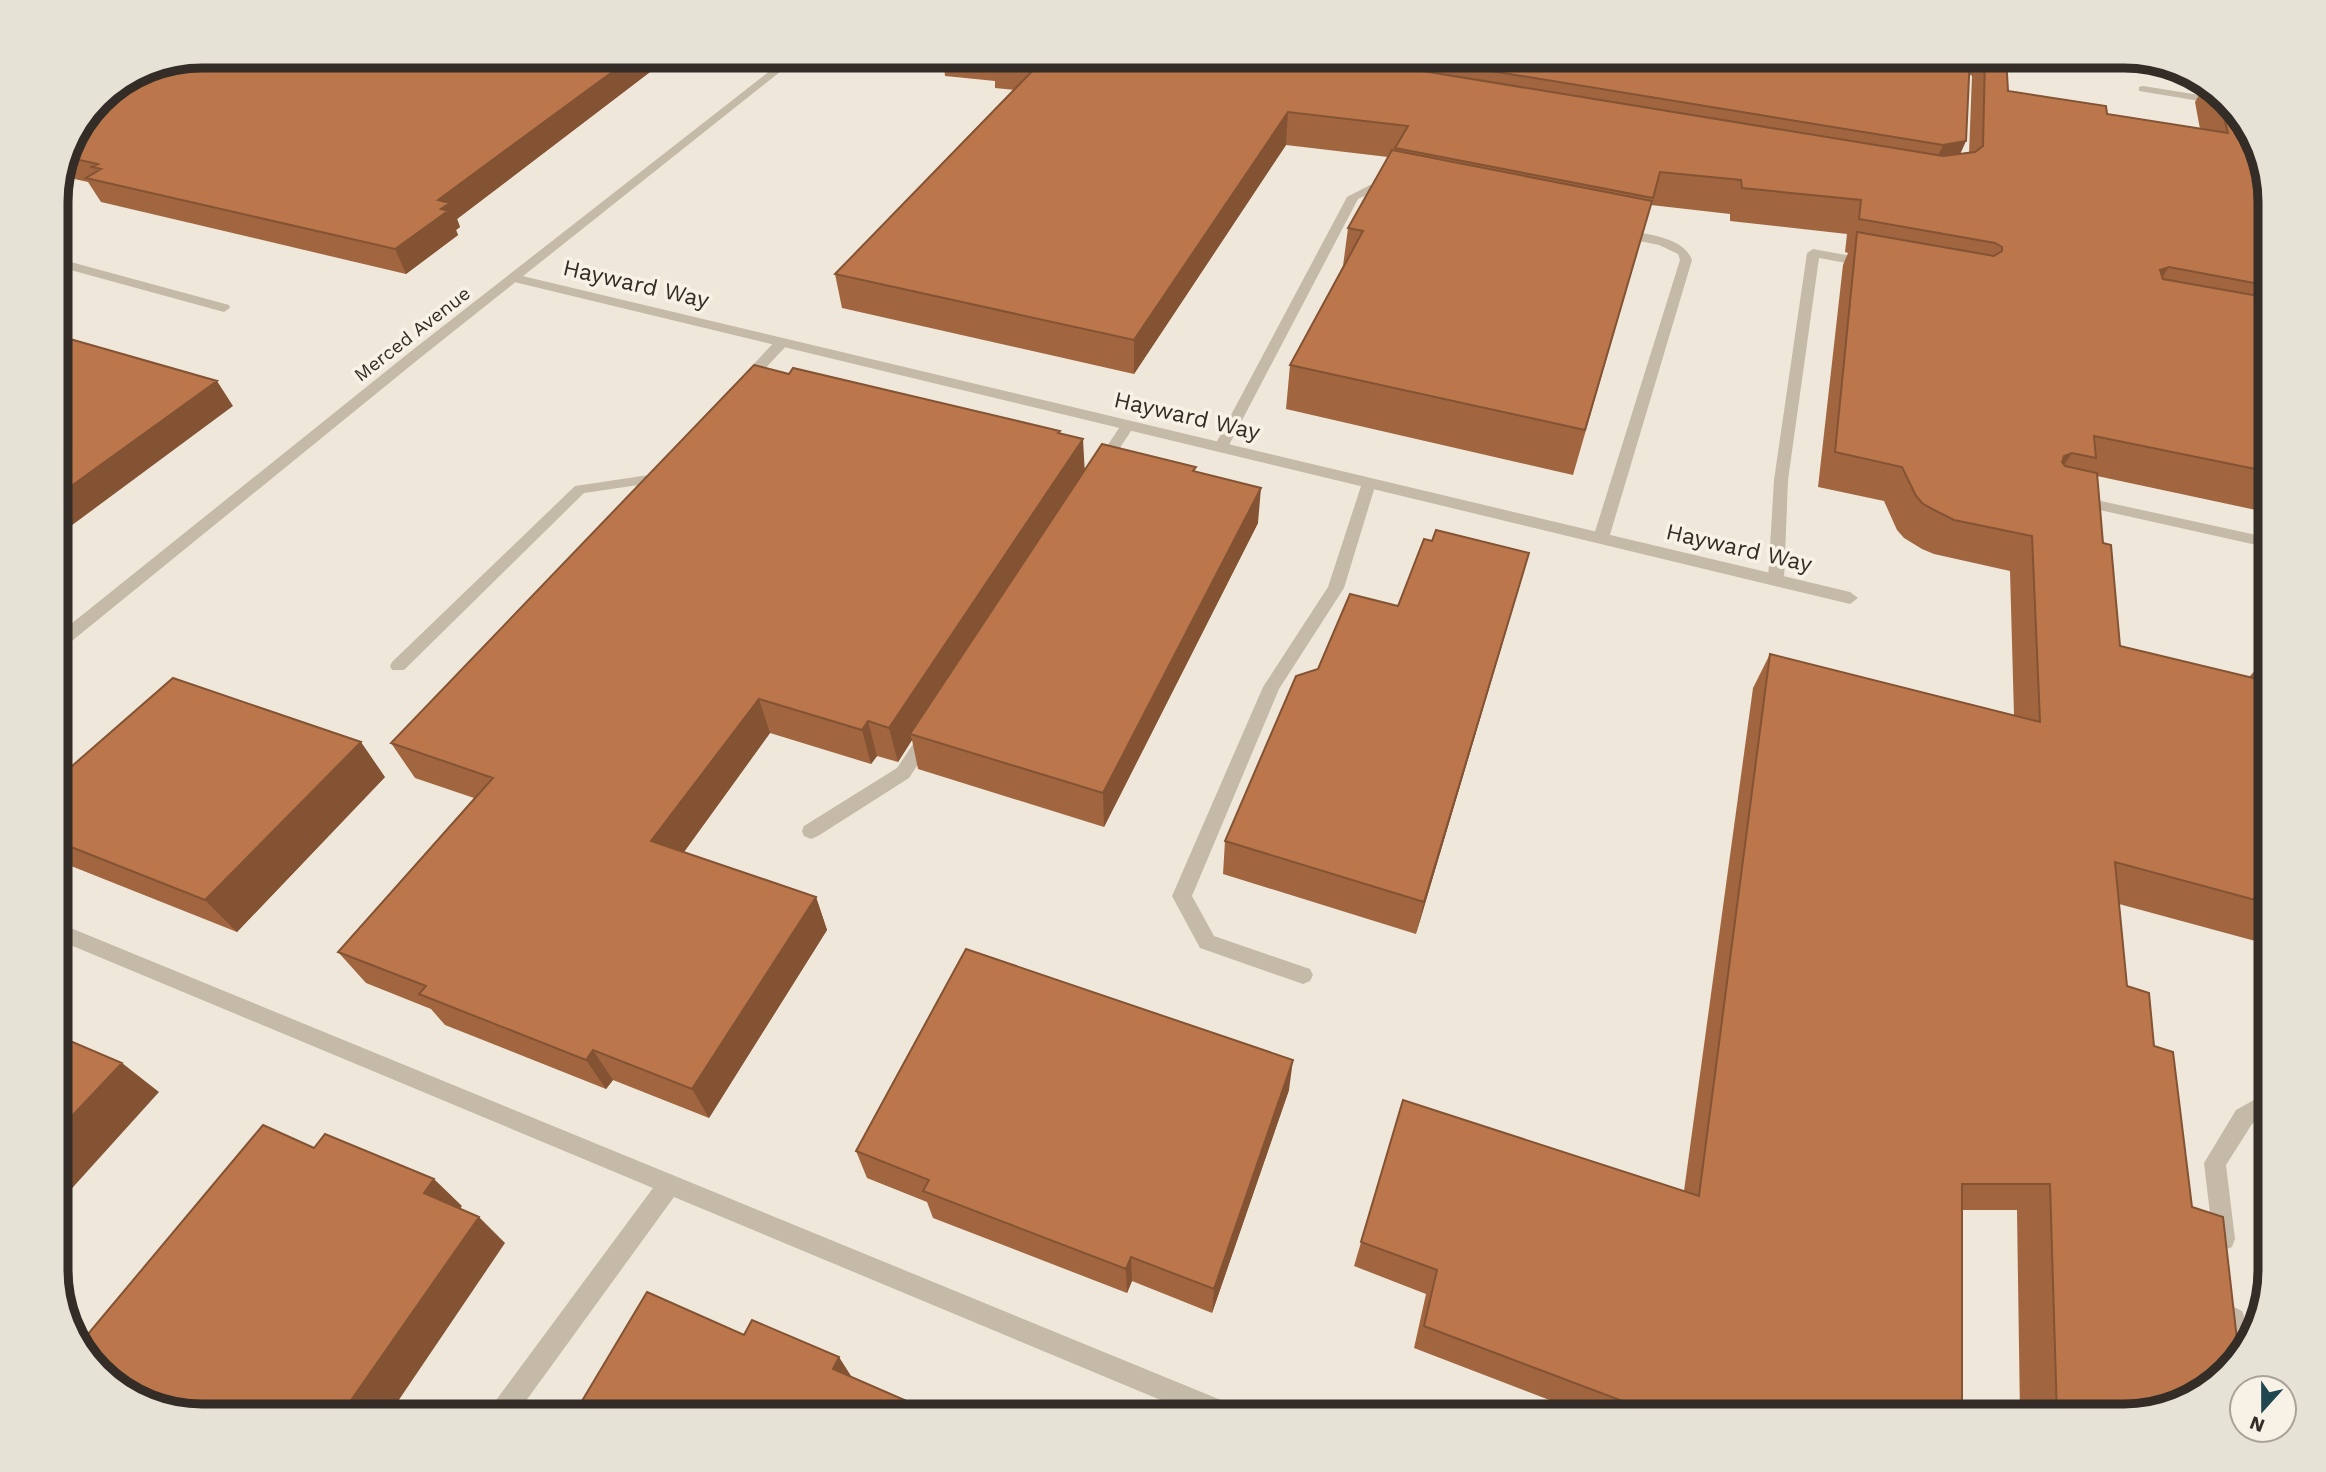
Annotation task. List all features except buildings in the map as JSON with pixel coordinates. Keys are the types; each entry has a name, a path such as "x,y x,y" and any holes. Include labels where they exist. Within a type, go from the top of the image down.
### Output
{"street":[{"name":"Merced Avenue","path":"69,635 780,68"},
{"path":"2143,89 2210,100"},
{"path":"1221,447 1353,197 1370,188 1387,186 1413,192"},
{"path":"1601,538 1686,260 1683,253 1663,242 1610,232"},
{"path":"1776,580 1781,480 1813,253 1881,266"},
{"path":"69,266 224,308"},
{"name":"Hayward Way","path":"514,278 1850,598"},
{"path":"731,397 782,342"},
{"path":"1092,480 1128,425"},
{"path":"398,666 580,489 654,479 671,460"},
{"path":"1303,975 1207,942 1182,896 1271,687 1336,588 1369,483"},
{"path":"2062,498 2258,540"},
{"path":"811,831 903,773 933,728"},
{"path":"69,935 1199,1404"},
{"path":"2226,1256 2215,1163 2244,1117 2258,1108"},
{"path":"509,1404 670,1184"},
{"path":"2231,1294 2237,1341"}]}
